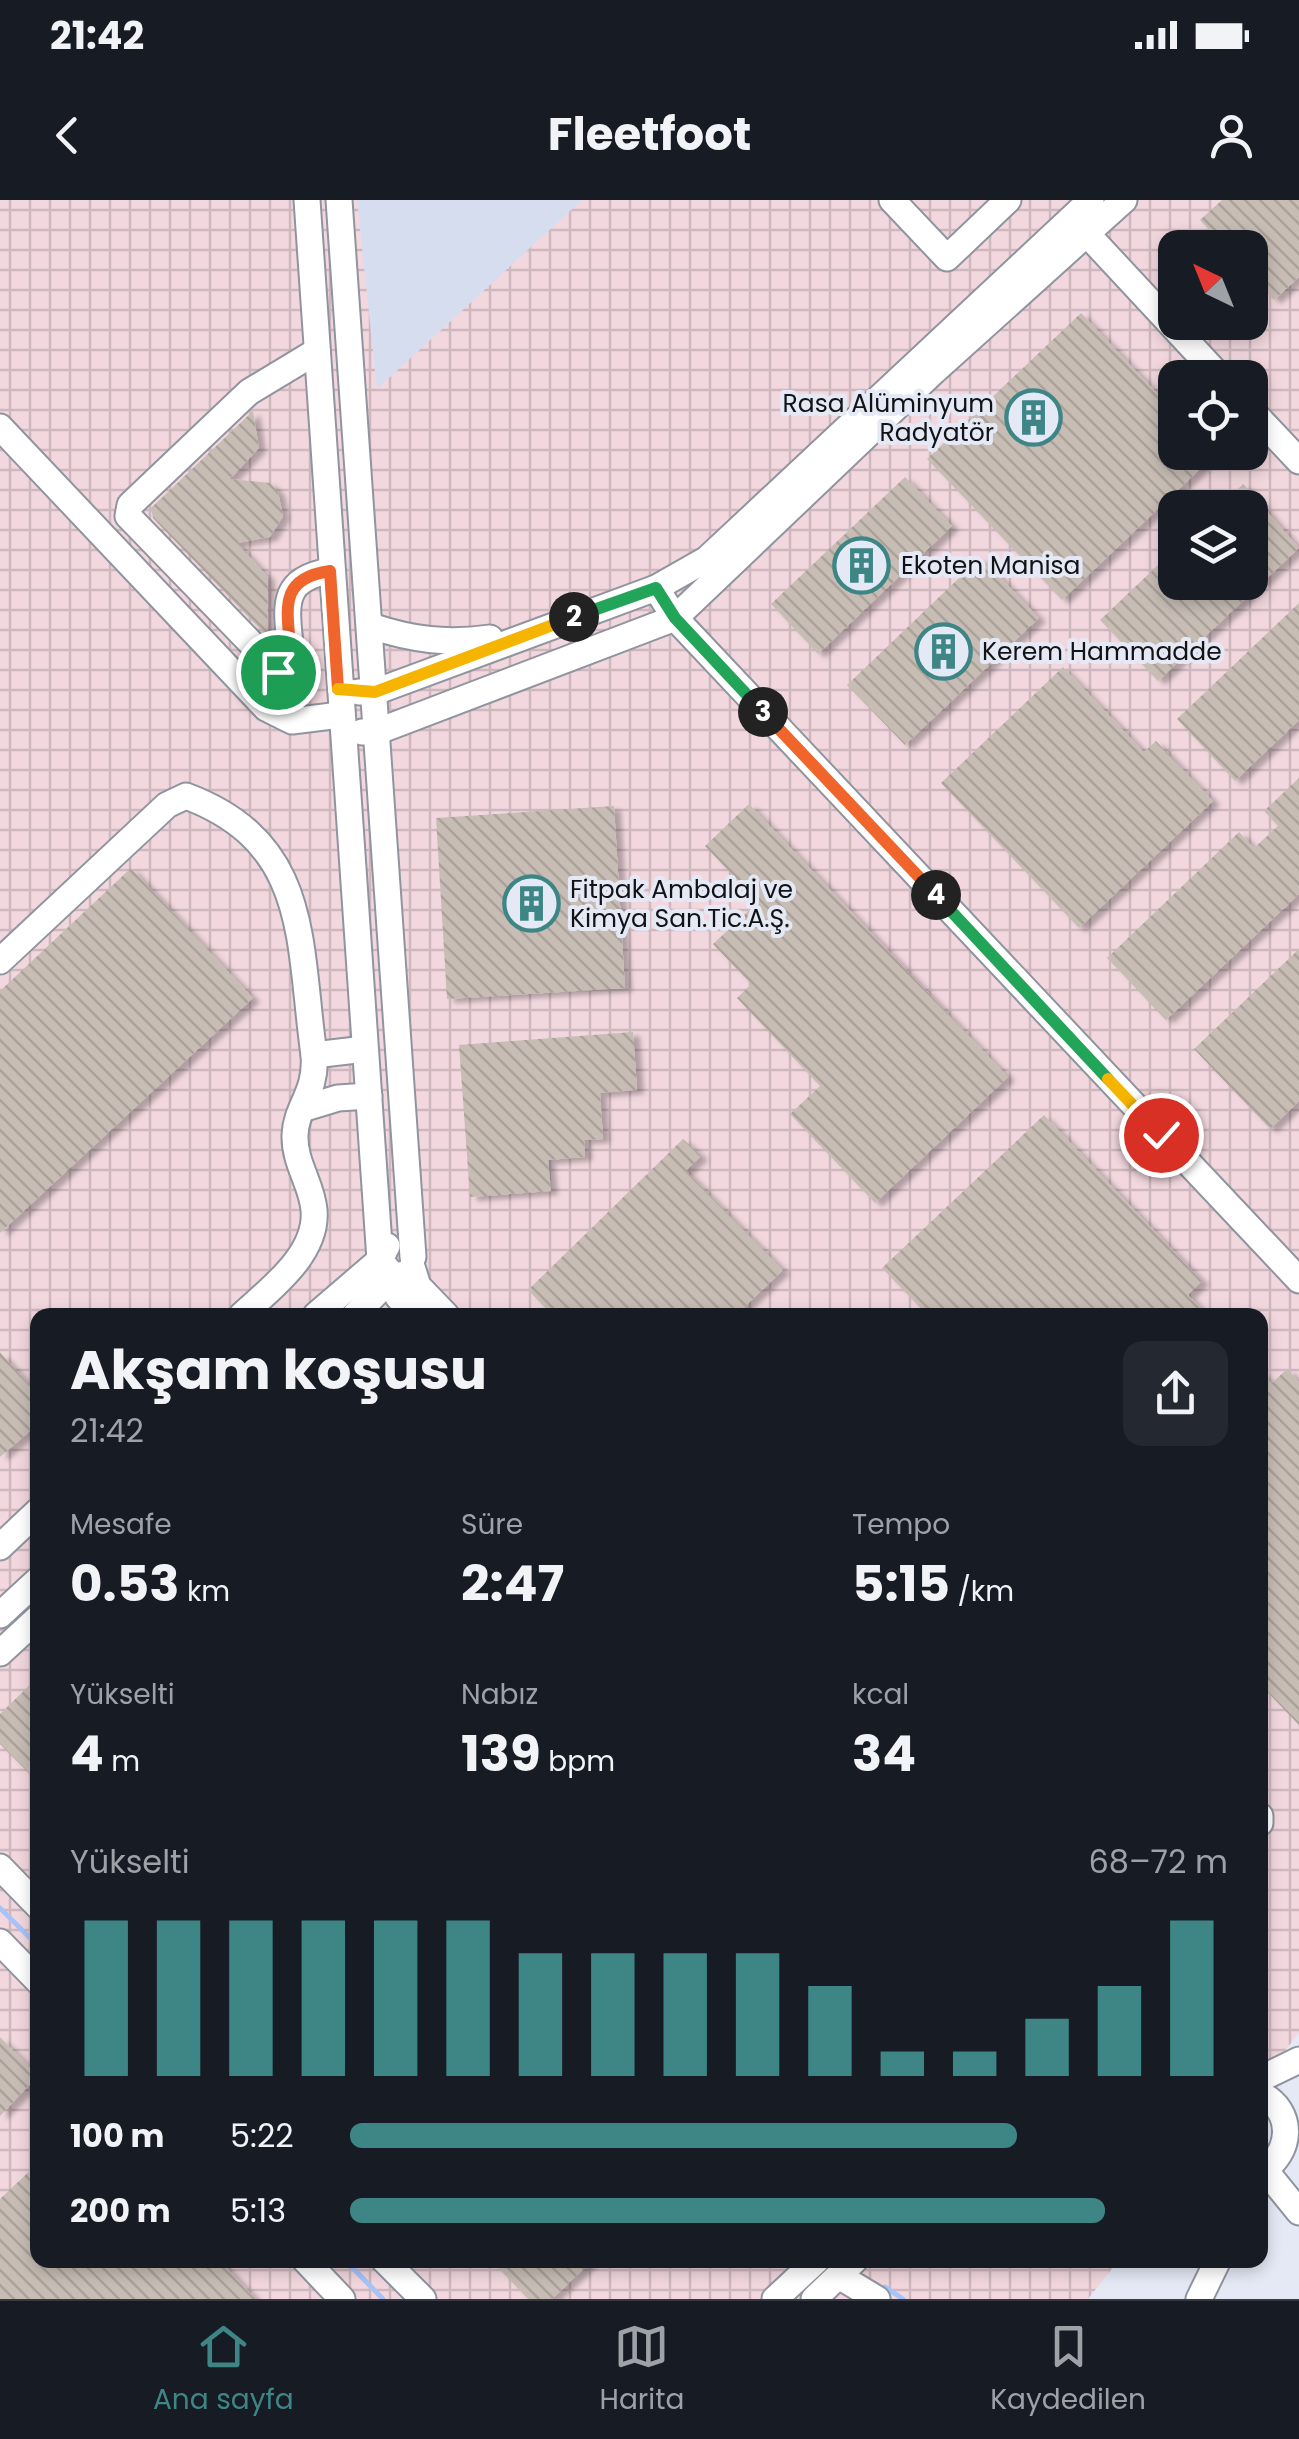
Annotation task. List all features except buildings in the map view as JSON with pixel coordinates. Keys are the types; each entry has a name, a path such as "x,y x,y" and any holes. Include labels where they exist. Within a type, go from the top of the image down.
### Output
{"street":[{"path":"307,200 375,1190 400,1265 439,1308"},
{"path":"339,200 375,692 400,1265 398,1298 407,1308"},
{"path":"892,200 947,258 1008,200"},
{"path":"0,427 266,708 292,720 340,713 375,692 656,588 707,559 1083,216 1124,200"},
{"path":"1083,216 1206,360"},
{"path":"340,713 376,732 675,618 1083,216"},
{"path":"316,352 249,392 130,504 128,516 278,672 291,659 288,598 294,583 309,574 330,571"},
{"path":"1268,428 1299,461"},
{"path":"656,588 675,618 1299,1280"},
{"path":"371,626 411,640 452,643 534,632"},
{"path":"0,961 167,805 186,796 227,812 271,854 291,893 314,1055 316,1082 295,1141 315,1211 300,1257 249,1308"},
{"path":"314,1055 365,1049"},
{"path":"305,1108 338,1098 369,1096"},
{"path":"341,1291 364,1238 375,1190"},
{"path":"323,1308 341,1291 400,1265"},
{"path":"361,1308 400,1265"},
{"path":"0,1546 30,1518"},
{"path":"0,1615 30,1587"},
{"path":"0,1654 30,1626"},
{"path":"0,1866 30,1898"},
{"path":"0,1942 30,1973"},
{"path":"1268,2075 1299,2060"},
{"path":"1268,2100 1293,2126 1284,2148 1268,2166"},
{"path":"1268,2179 1299,2212"},
{"path":"313,2268 342,2299"},
{"path":"392,2268 423,2299"},
{"path":"776,2299 832,2268"},
{"path":"814,2299 835,2268"},
{"path":"841,2268 877,2299"},
{"path":"1199,2299 1214,2268"}],"shaded area":[{"path":"0,200 1299,200 1299,2033 1268,2072 1268,1308 30,1308 30,2268 1113,2268 1088,2299 0,2299"},
{"path":"357,200 582,200 377,389"}],"waterway":[{"path":"0,1908 30,1938"},
{"path":"353,2268 383,2299"},
{"path":"885,2287 903,2299"}],"place":[{"name":"Rasa Alüminyum Radyatör","path":"1033,417"},
{"name":"Ekoten Manisa","path":"862,565"},
{"name":"Kerem Hammadde","path":"943,651"},
{"name":"Fitpak Ambalaj ve Kimya San.Tic.A.Ş.","path":"531,903"}],"route":[{"path":"278,672 291,659 288,598 294,583 309,574 330,571 338,692 375,692 656,588 675,618 1161,1135"}]}
